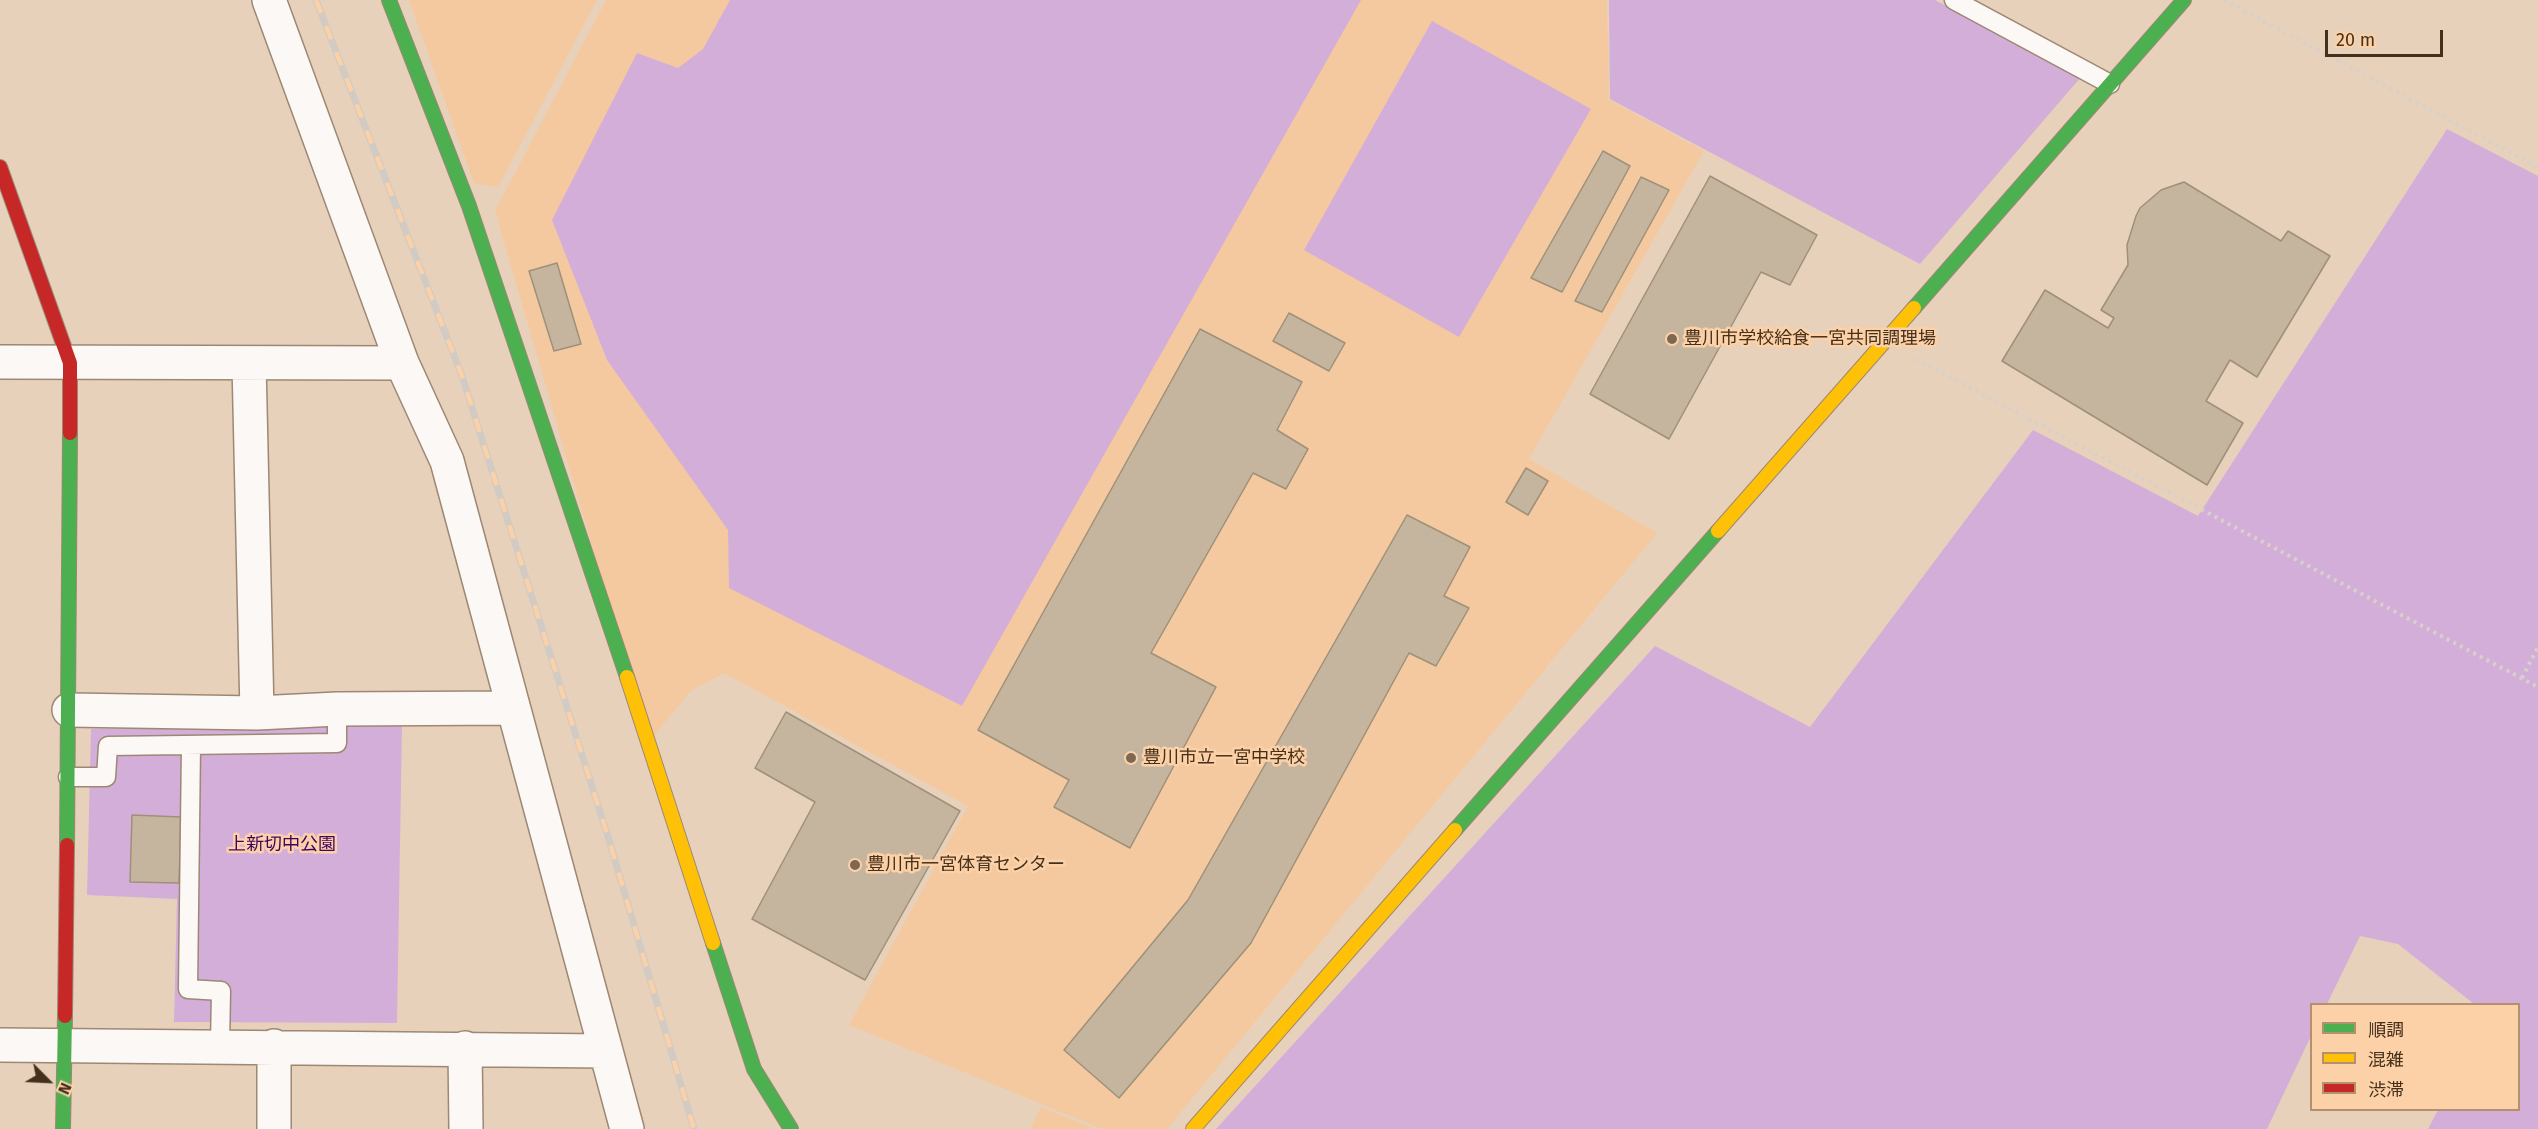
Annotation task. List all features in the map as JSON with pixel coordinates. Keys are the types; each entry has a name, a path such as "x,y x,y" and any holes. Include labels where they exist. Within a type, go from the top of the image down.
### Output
{"street":[{"path":"269,0 402,363 447,461 627,1129"},
{"path":"389,0 469,206 630,685 754,1069 791,1129"},
{"path":"1193,1129 2184,0"},
{"path":"0,167 70,363 69,710 63,1129"},
{"path":"0,362 402,363"},
{"path":"249,363 257,713"},
{"path":"69,710 257,713 338,709 513,708"},
{"path":"0,1045 606,1051"},
{"path":"274,1046 274,1129"},
{"path":"465,1048 466,1129"}],"lane":[{"path":"1954,0 2110,84"},
{"path":"68,777 106,777 108,746 338,743 338,709"},
{"path":"191,745 188,989 221,991 220,1046"}],"path":[{"path":"2224,0 2538,167"},
{"path":"1884,342 2538,687"},
{"path":"2522,678 2538,647"}],"shaded area":[{"path":"409,0 597,0 498,187 474,183"},
{"path":"606,0 1607,0 1609,100 1704,151 1529,459 1657,533 1167,1129 1102,1129 849,1025 968,806 724,673 691,691 649,742 495,211"},
{"path":"1041,1107 1095,1129 1030,1129"}],"green space":[{"path":"730,0 1361,0 962,706 729,588 728,530 607,360 552,220 637,53 678,68 703,49"},
{"path":"1609,0 1935,0 2081,77 1920,264 1610,99"},
{"path":"1432,21 1591,109 1459,337 1304,250"},
{"path":"2447,129 2538,176 2538,1129 2428,1129 2437,1111 2520,1111 2520,1003 2473,1003 2398,944 2360,936 2327,1003 2310,1003 2310,1038 2267,1129 1216,1129 1655,646 1810,727 2033,430 2198,516"},
{"name":"上新切中公園","path":"402,725 397,1023 174,1022 177,899 87,895 91,729"}],"building":[{"path":"1603,151 1630,166 1562,292 1531,278"},
{"name":"豊川市学校給食一宮共同調理場","path":"1710,176 1817,235 1790,285 1761,272 1669,439 1590,394"},
{"path":"1641,177 1669,190 1602,312 1575,301"},
{"path":"2184,182 2281,241 2288,231 2330,256 2257,377 2230,360 2206,401 2243,423 2207,485 2002,361 2045,290 2108,328 2114,318 2101,310 2128,265 2127,245 2140,208 2161,190"},
{"path":"557,263 581,344 554,351 529,271"},
{"path":"1289,313 1345,343 1329,371 1273,341"},
{"path":"1200,329 1302,382 1277,430 1308,449 1286,489 1253,473 1151,653 1216,687 1130,848 1054,807 1069,780 978,730"},
{"path":"1526,468 1548,481 1528,515 1506,502"},
{"path":"1407,515 1470,547 1444,596 1469,608 1436,666 1409,653 1251,943 1119,1098 1064,1050 1188,900"},
{"name":"豊川市一宮体育センター","path":"786,712 960,811 865,980 752,919 815,802 755,768"},
{"path":"132,815 181,817 179,883 130,882"}],"railway":[{"path":"316,0 462,376 609,840 694,1129"}],"traffic: fast":[{"path":"389,0 469,206 627,677"},
{"path":"1914,308 2184,0"},
{"path":"67,845 70,433"},
{"path":"1455,830 1718,531"},
{"path":"713,943 754,1069 791,1129"},
{"path":"63,1129 65,1016"}],"traffic: slow":[{"path":"1718,531 1914,308"},
{"path":"627,677 713,943"},
{"path":"1193,1129 1455,830"}],"traffic: jam":[{"path":"0,167 70,363 70,433"},
{"path":"65,1016 67,845"}],"place":[{"name":"豊川市学校給食一宮共同調理場","path":"1672,339"},
{"name":"豊川市立一宮中学校","path":"1131,758"},
{"name":"豊川市一宮体育センター","path":"855,865"}]}
